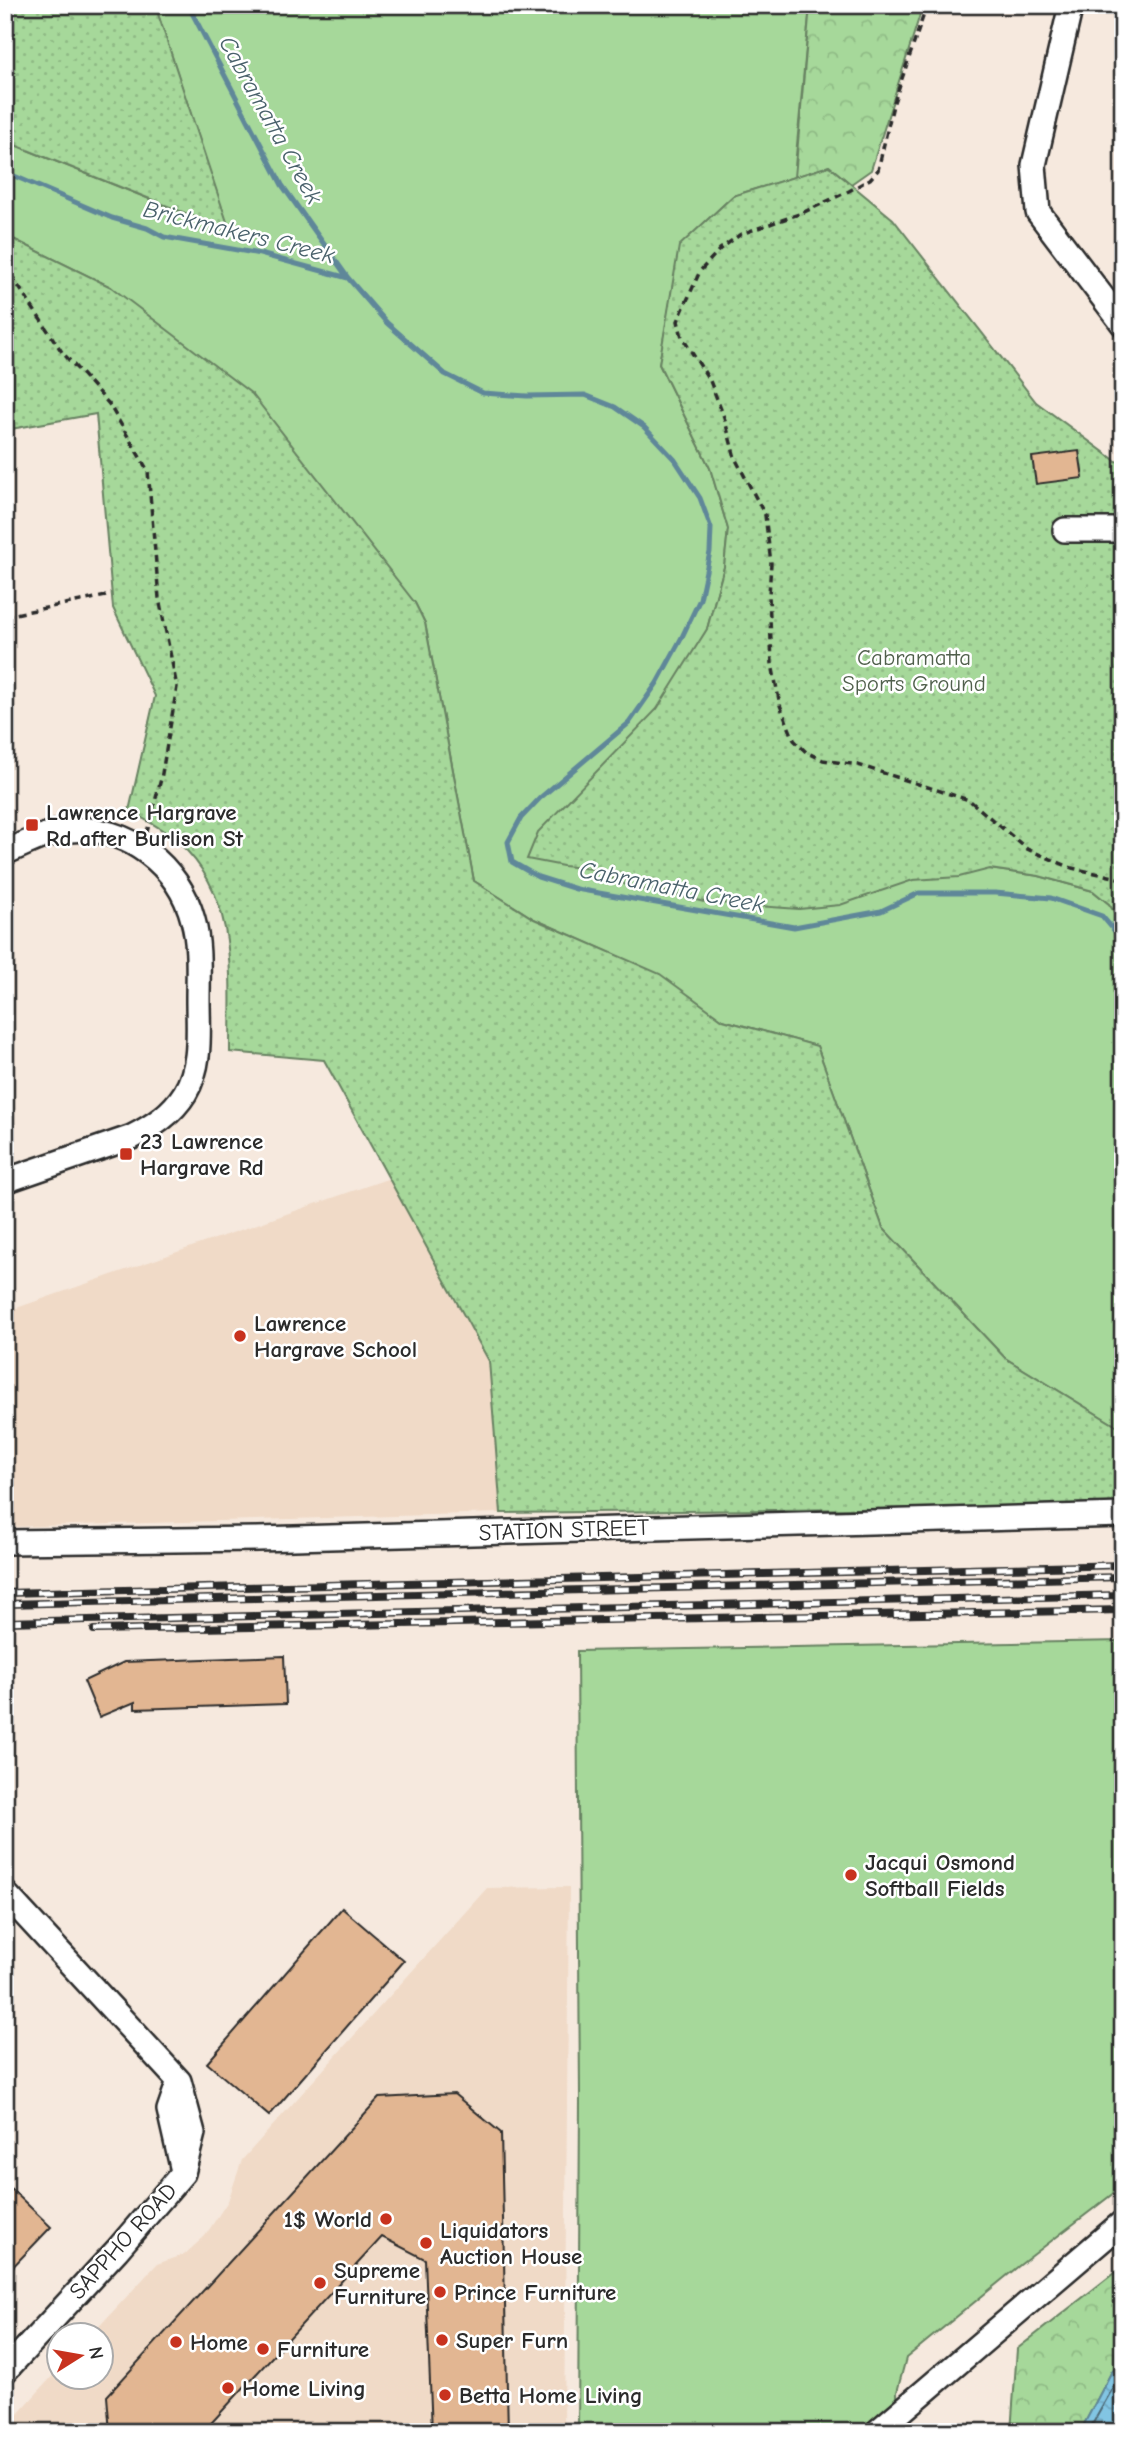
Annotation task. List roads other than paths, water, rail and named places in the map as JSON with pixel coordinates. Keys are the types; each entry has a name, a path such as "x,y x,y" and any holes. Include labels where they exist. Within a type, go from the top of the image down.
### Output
{"street":[{"path":"1070,5 1034,165 1038,212 1123,324"},
{"path":"1065,530 1123,530"},
{"path":"5,853 30,841 69,830 99,831 137,845 154,856 178,885 192,917 198,964 197,1059 194,1073 177,1104 151,1127 132,1137 5,1181"},
{"name":"STATION STREET","path":"5,1542 258,1539 1123,1515"},
{"name":"SAPPHO ROAD","path":"5,1893 179,2081 169,2110 183,2173 5,2371"},
{"path":"877,2432 1123,2222"}],"water":[{"path":"1123,2360 1123,2424 1118,2432 1080,2432 1112,2371"}],"waterway":[{"name":"Cabramatta Creek","path":"188,5 282,185 348,278 387,323 445,374 483,393 527,396 585,395 615,407 644,427 675,460 700,498 711,528 710,552 700,599 681,639 657,683 629,723 540,798 521,818 508,842 512,862 538,877 576,889 794,927 881,911 919,893 995,893 1051,898 1102,916 1123,941"},
{"name":"Brickmakers Creek","path":"5,172 164,237 260,254 348,278"}],"railway":[{"path":"5,1593 1123,1565"},
{"path":"5,1604 1123,1577"},
{"path":"5,1622 1123,1595"},
{"path":"94,1630 1123,1610"}],"place":[{"name":"Lawrence Hargrave Rd after Burlison St","path":"32,825"},
{"name":"23 Lawrence Hargrave Rd","path":"126,1154"},
{"name":"Lawrence Hargrave School","path":"240,1336"},
{"name":"Jacqui Osmond Softball Fields","path":"851,1875"},
{"name":"1$ World","path":"386,2219"},
{"name":"Liquidators Auction House","path":"426,2243"},
{"name":"Supreme Furniture","path":"320,2283"},
{"name":"Prince Furniture","path":"440,2292"},
{"name":"Super Furn","path":"442,2340"},
{"name":"Home","path":"176,2342"},
{"name":"Furniture","path":"263,2349"},
{"name":"Home Living","path":"228,2388"},
{"name":"Betta Home Living","path":"445,2395"}],"park label":[{"name":"Cabramatta Sports Ground","path":"914,670"}]}
